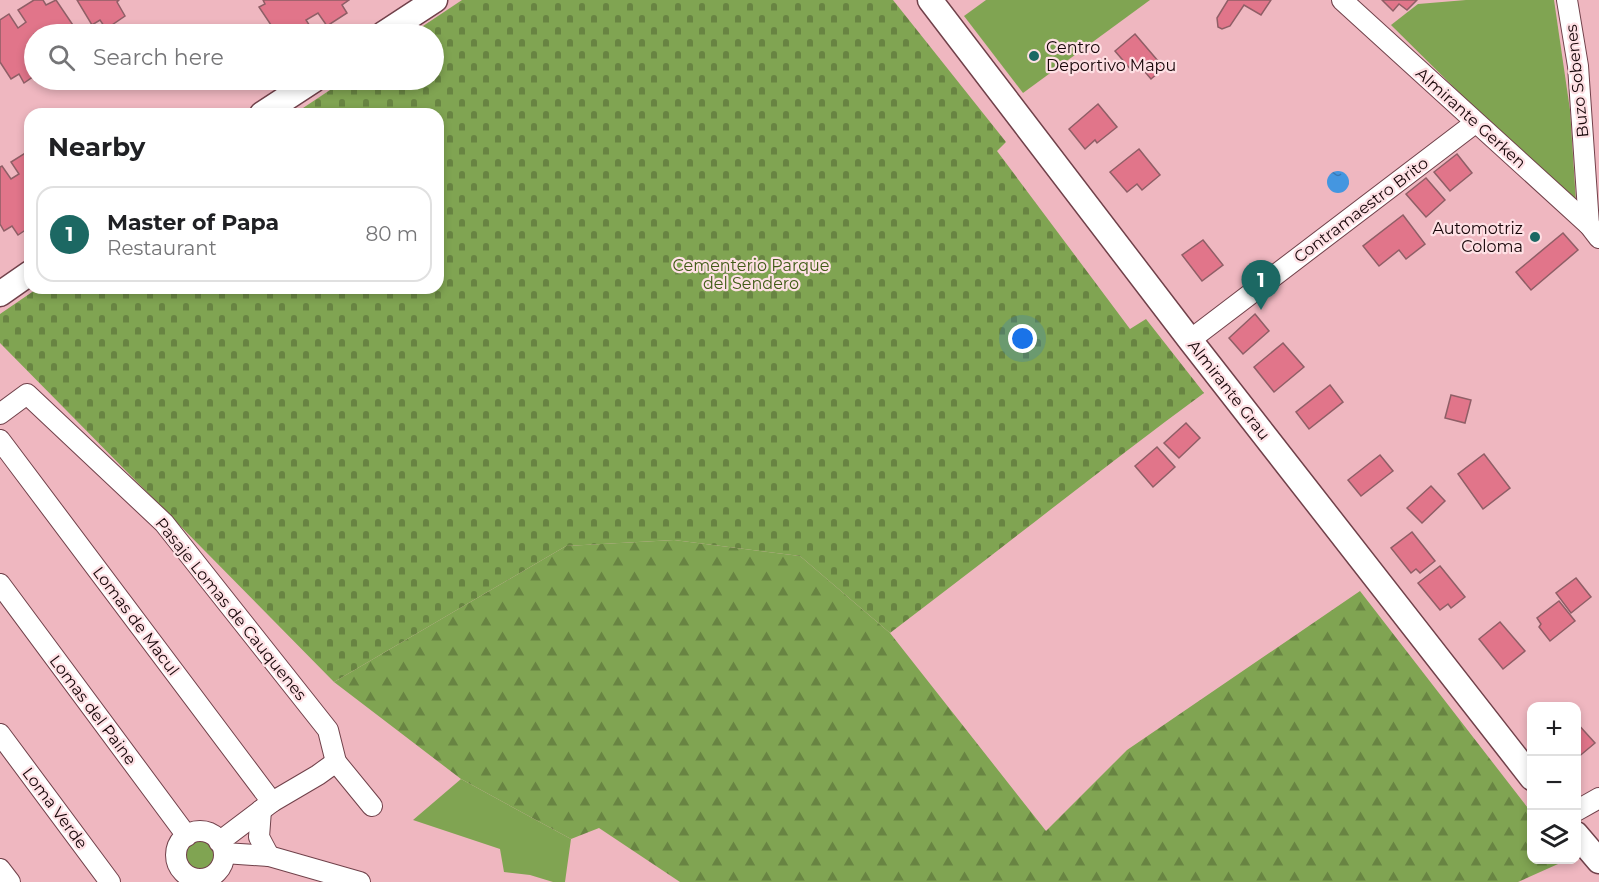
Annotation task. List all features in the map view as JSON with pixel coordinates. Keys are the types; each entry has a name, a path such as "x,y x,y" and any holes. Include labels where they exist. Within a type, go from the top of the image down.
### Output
{"street":[{"name":"Almirante Grau","path":"930,0 1190,340 1527,772"},
{"name":"Almirante Gerken","path":"1342,0 1475,123 1596,228"},
{"name":"Buzo Sobenes","path":"1567,0 1578,66 1596,228"},
{"path":"397,24 428,2"},
{"path":"271,108 299,90"},
{"name":"Contramaestro Brito","path":"1190,340 1475,123"},
{"path":"0,294 24,277"},
{"name":"Pasaje Lomas de Cauquenes","path":"0,414 27,394 164,523 328,730 336,762"},
{"name":"Lomas de Macul","path":"0,440 266,806"},
{"name":"Lomas del Paine","path":"0,584 186,836"},
{"name":"Loma Verde","path":"0,734 110,882"},
{"path":"222,847 266,806 336,762 372,806"},
{"path":"1578,810 1599,798"},
{"path":"266,806 259,837 268,856"},
{"path":"222,847 223,863 213,876 204,879 176,877 179,844 186,836 201,832 209,833 222,847 268,856 360,882"},
{"path":"1581,840 1599,861"},
{"path":"0,869 10,882"}],"green space":[{"name":"Cementerio Parque del Sendero","path":"462,0 893,0 1006,142 997,151 1130,329 1146,319 1204,393 890,633 800,556 674,540 566,546 334,682 0,343 0,314 29,294 444,294 444,108 303,108 330,90 444,90 444,24 426,24"},
{"name":"Centro Deportivo Mapu","path":"986,0 1150,0 1023,93 964,16"},
{"path":"1466,0 1554,0 1570,110 1576,202 1499,132 1391,25 1418,4"},
{"path":"674,540 800,556 890,633 1046,831 1127,750 1360,591 1527,807 1527,864 1558,864 1518,882 680,882 599,828 571,839 461,779 334,682 566,546"},
{"path":"461,779 571,839 565,882 553,882 530,875 504,872 500,849 413,820"},
{"path":"200,840 212,845 217,857 212,869 200,874 188,869 183,857 188,845"}],"water":[{"path":"1338,171 1346,174 1349,182 1346,190 1338,193 1330,190 1327,182 1330,174"}],"building":[{"path":"34,0 43,0 46,5 56,0 72,24 24,24 24,83 19,74 11,79 0,62 0,20 9,14 18,28 26,22 18,10"},
{"path":"77,0 119,0 117,2 125,16 113,24 103,24 100,20 91,24"},
{"path":"263,0 349,0 342,5 347,13 330,24 326,24 318,13 306,20 309,24 270,24 259,7 265,4"},
{"path":"1228,0 1271,0 1261,15 1244,5 1230,26 1222,29 1218,27 1217,18"},
{"path":"1382,0 1417,0 1407,10 1399,4 1393,11"},
{"path":"1135,34 1164,68 1151,79 1139,65 1132,71 1115,51"},
{"path":"1098,104 1117,127 1097,143 1095,140 1085,149 1069,129"},
{"path":"1139,149 1160,175 1142,190 1137,184 1127,192 1110,172"},
{"path":"24,154 24,231 18,235 12,226 4,231 0,224 0,167 2,166 11,179 19,174 11,162"},
{"path":"1457,154 1472,173 1450,191 1434,172"},
{"path":"1426,178 1445,200 1426,217 1406,194"},
{"path":"1403,215 1425,244 1406,259 1399,250 1379,266 1363,246"},
{"path":"1563,233 1578,250 1531,290 1516,272"},
{"path":"1203,240 1223,265 1202,281 1182,255"},
{"path":"1255,314 1269,331 1243,354 1229,338"},
{"path":"1283,343 1304,367 1274,392 1254,367"},
{"path":"1330,385 1343,402 1309,429 1296,412"},
{"path":"1451,395 1471,400 1465,423 1445,418"},
{"path":"1186,423 1200,438 1179,458 1164,443"},
{"path":"1157,447 1175,467 1153,487 1135,466"},
{"path":"1484,454 1510,488 1483,509 1458,474"},
{"path":"1380,455 1393,471 1361,496 1348,480"},
{"path":"1431,486 1445,501 1422,523 1407,508"},
{"path":"1412,532 1435,561 1420,573 1416,569 1411,573 1391,548"},
{"path":"1440,566 1465,597 1451,608 1448,604 1440,610 1418,583"},
{"path":"1576,578 1591,597 1571,613 1556,593"},
{"path":"1559,601 1575,621 1550,641 1539,627 1541,624 1537,618"},
{"path":"1500,622 1525,651 1503,669 1479,639"},
{"path":"1581,728 1595,743 1581,755"}],"place":[{"name":"Centro Deportivo Mapu","path":"1034,56"},
{"name":"Automotriz Coloma","path":"1535,237"},
{"name":"Master of Papa","path":"1261,310"}]}
